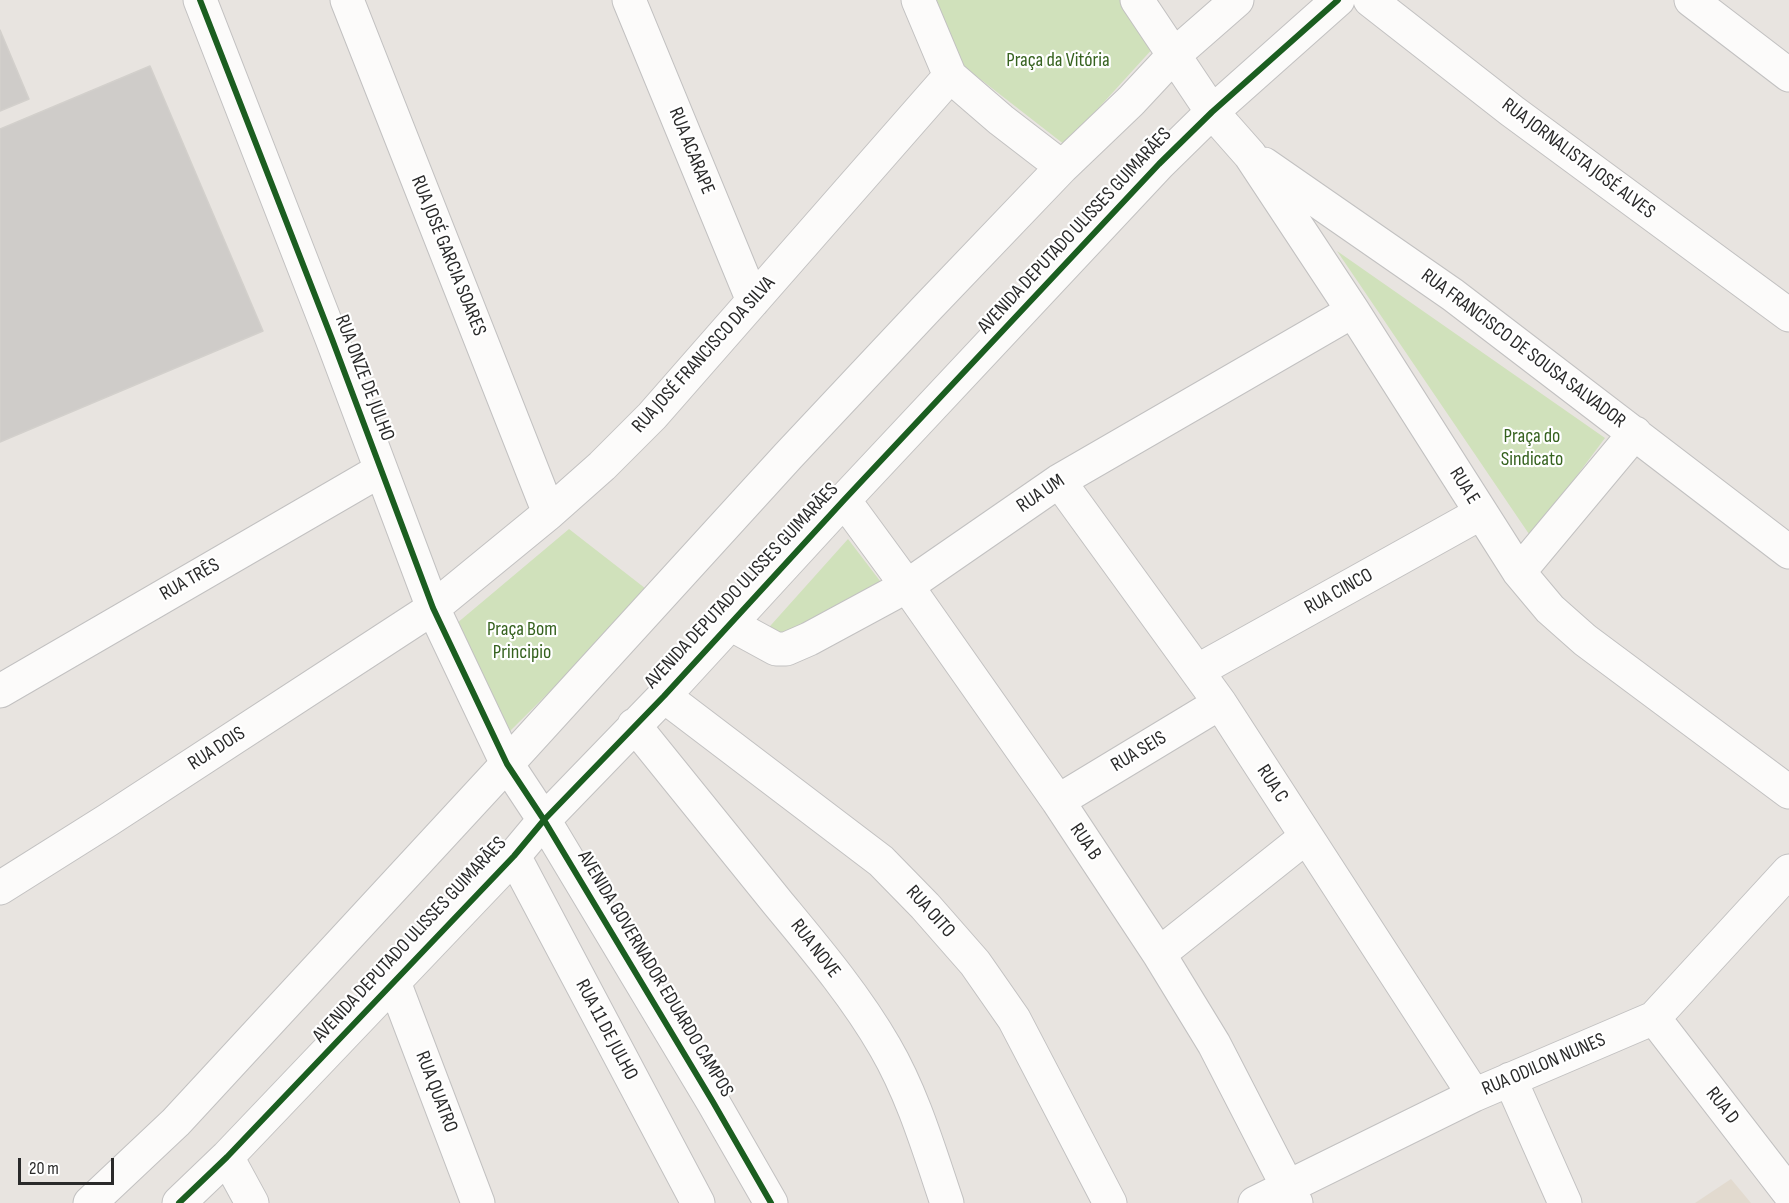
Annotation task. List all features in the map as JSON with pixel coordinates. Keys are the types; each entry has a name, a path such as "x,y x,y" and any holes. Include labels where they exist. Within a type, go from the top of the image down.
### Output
{"street":[{"name":"RUA ONZE DE JULHO","path":"200,0 332,339 433,608 507,764"},
{"name":"RUA JOSÉ GARCIA SOARES","path":"347,0 549,513"},
{"name":"RUA ACARAPE","path":"629,0 753,302"},
{"path":"918,0 950,76 1001,120 1062,167"},
{"name":"RUA E","path":"1137,0 1212,112 1250,155 1353,311 1481,513 1520,572 1550,609 1585,640 1789,792"},
{"path":"90,1203 176,1122 788,456 1062,167 1131,101 1173,56 1237,0"},
{"name":"AVENIDA DEPUTADO ULISSES GUIMARÃES","path":"179,1203 227,1157 514,856 544,820 664,696 844,500 1159,165 1212,112 1338,0"},
{"name":"RUA JORNALISTA JOSÉ ALVES","path":"1370,0 1512,111 1789,315"},
{"path":"1692,0 1789,75"},
{"name":"RUA JOSÉ FRANCISCO DA SILVA","path":"433,608 549,513 602,466 652,416 950,76"},
{"name":"RUA FRANCISCO DE SOUSA SALVADOR","path":"1250,155 1453,295 1789,552"},
{"name":"RUA UM","path":"732,621 743,631 776,649 786,649 809,639 907,586 1059,481 1353,311"},
{"path":"1520,572 1635,433"},
{"name":"RUA TRÊS","path":"0,691 381,470"},
{"name":"RUA C","path":"1059,481 1220,703 1474,1095"},
{"name":"RUA B","path":"844,500 1058,801 1159,954 1214,1044 1292,1195"},
{"name":"RUA CINCO","path":"1197,671 1481,513"},
{"name":"RUA DOIS","path":"0,888 433,608"},
{"name":"RUA OITO","path":"664,696 881,861 926,906 975,963 1014,1019 1110,1203"},
{"name":"RUA SEIS","path":"1058,801 1220,703"},
{"name":"RUA NOVE","path":"634,725 861,1008 886,1049 906,1089 947,1203"},
{"name":"AVENIDA GOVERNADOR EDUARDO CAMPOS","path":"507,764 544,820 771,1203"},
{"path":"1159,954 1306,837"},
{"name":"RUA 11 DE JULHO","path":"514,856 698,1203"},
{"name":"RUA ODILON NUNES","path":"1255,1203 1292,1195 1474,1095 1654,1018 1789,871"},
{"name":"RUA QUATRO","path":"394,982 478,1203"},
{"name":"RUA D","path":"1654,1018 1789,1193"},
{"path":"1510,1079 1565,1203"},
{"path":"227,1157 252,1203"}],"shaded area":[{"path":"1731,1179 1751,1203 1695,1203"}],"green space":[{"name":"Praça da Vitória","path":"931,0 1126,0 1155,46 1065,145 957,61"},
{"name":"Praça do Sindicato","path":"1337,251 1605,438 1531,537"},
{"name":"Praça Bom Principio","path":"569,529 650,592 505,736 450,629"},
{"path":"848,539 887,590 801,636 763,634"}],"building":[{"path":"0,30 29,99 0,111"},
{"path":"150,66 263,331 0,442 0,129"}],"cycle path":[{"path":"200,0 332,339 433,608 507,764 544,820 771,1203"},
{"path":"179,1203 227,1157 514,856 544,820 664,696 1159,164 1212,112 1338,0"}]}
